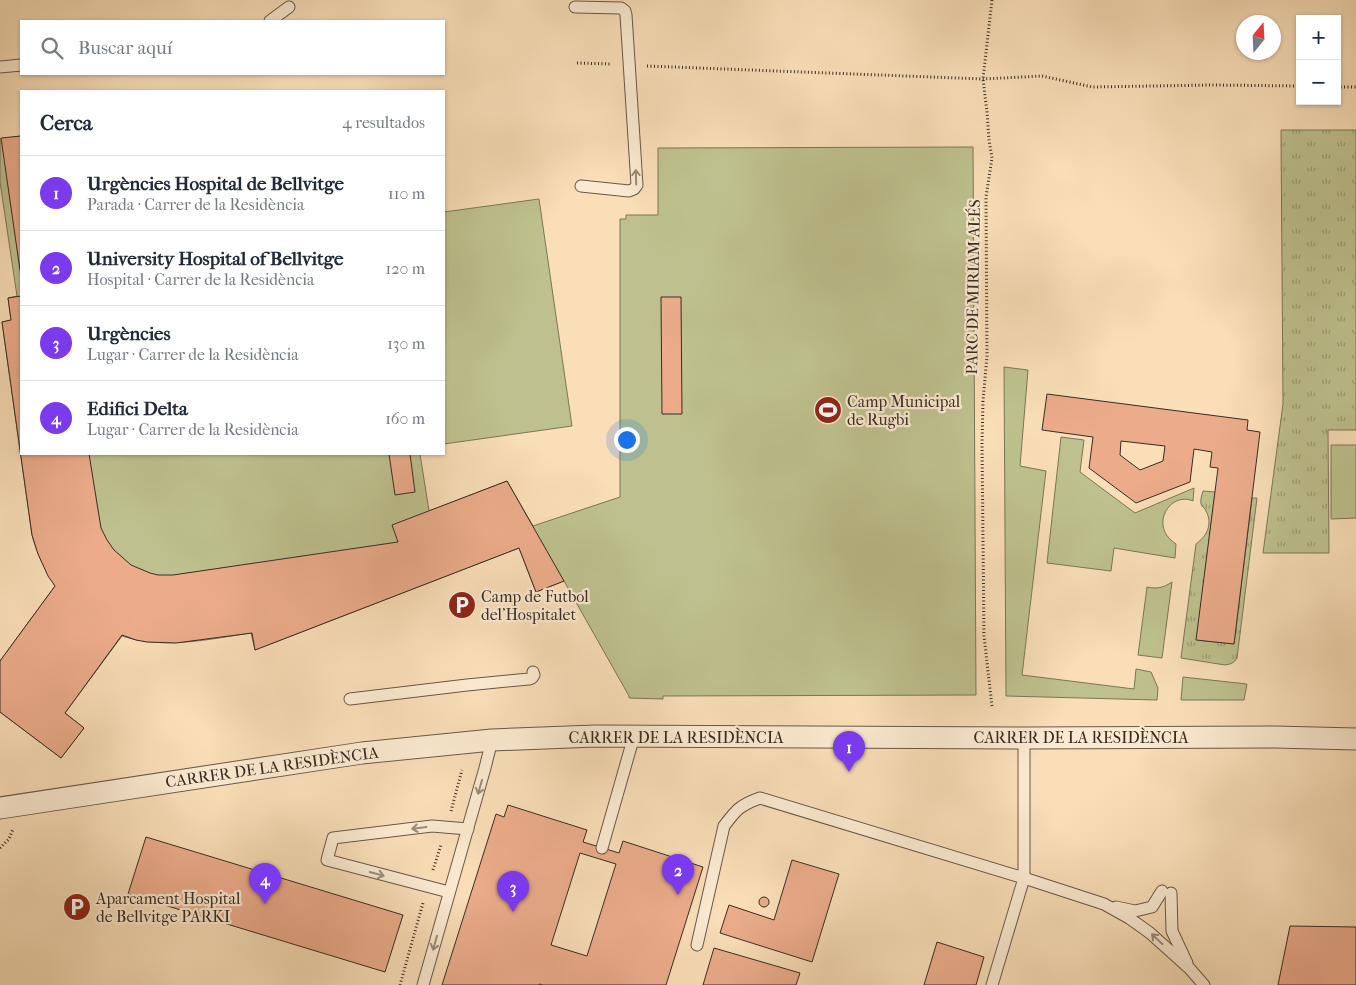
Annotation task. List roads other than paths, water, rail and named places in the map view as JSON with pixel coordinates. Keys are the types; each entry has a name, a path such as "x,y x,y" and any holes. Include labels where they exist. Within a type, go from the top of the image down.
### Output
{"street":[{"name":"CARRER DE LA RESIDÈNCIA","path":"0,808 362,753 492,740 634,736 1275,737 1356,740"}],"lane":[{"path":"271,20 289,6"},
{"path":"574,7 621,8 625,11 637,185 629,191 581,186"},
{"path":"0,67 20,66"},
{"path":"350,699 529,679 534,676 533,672"},
{"path":"602,848 634,736"},
{"path":"992,985 1024,878 1024,738"},
{"path":"423,985 492,740"},
{"path":"697,945 724,826 736,810 746,803 760,798 1104,904 1135,911 1152,907 1167,892 1172,931 1190,969"},
{"path":"449,892 326,860 333,838 432,826 468,829"},
{"path":"1104,904 1150,933 1190,969 1204,985"}],"place":[{"name":"Camp Municipal de Rugbi","path":"828,410"},
{"name":"Camp de Futbol del'Hospitalet","path":"462,605"},
{"name":"Urgències Hospital de Bellvitge","path":"849,772"},
{"name":"University Hospital of Bellvitge","path":"678,895"},
{"name":"Edifici Delta","path":"265,904"},
{"name":"Aparcament Hospital de Bellvitge PARKI","path":"77,907"},
{"name":"Urgències","path":"513,912"}]}
